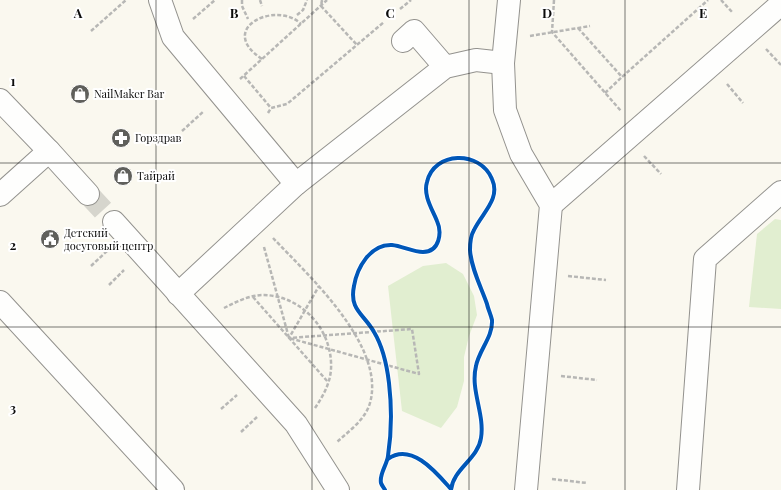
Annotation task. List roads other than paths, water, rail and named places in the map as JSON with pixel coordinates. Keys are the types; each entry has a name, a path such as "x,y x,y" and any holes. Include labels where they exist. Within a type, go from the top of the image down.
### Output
{"lane":[{"path":"160,0 173,37 296,184"},
{"path":"509,0 503,63 505,110 521,154 551,205 526,490"},
{"path":"551,205 781,4"},
{"path":"403,41 414,31 445,67"},
{"path":"178,294 296,184 445,67 476,60 503,63"},
{"path":"0,100 88,194"},
{"path":"0,195 49,151"},
{"path":"688,490 705,259 781,192"},
{"path":"114,222 296,424 338,490"},
{"path":"0,302 173,490"}],"tunnel":[{"path":"88,194 114,222"}],"place":[{"name":"NailMaker Bar","path":"80,94"},
{"name":"Горздрав","path":"121,138"},
{"name":"Тайрай","path":"123,176"},
{"name":"Детский досуговый центр","path":"50,239"}]}
